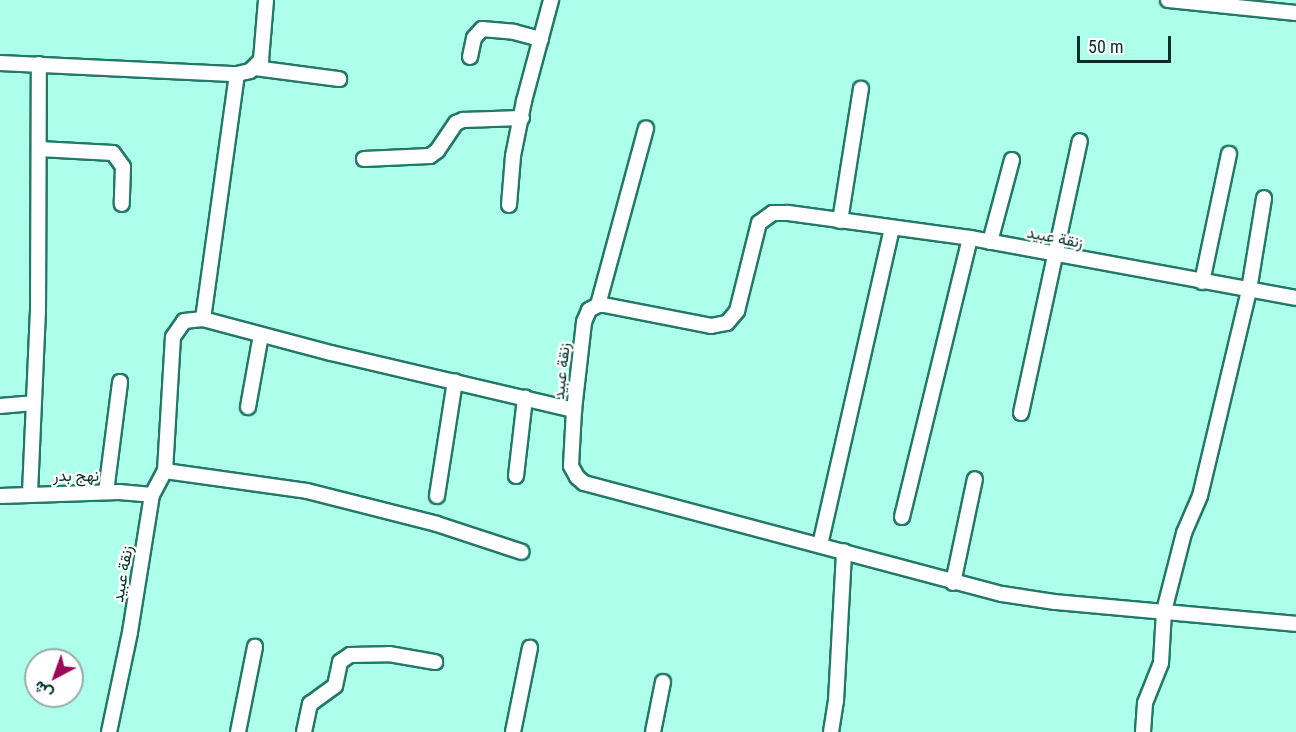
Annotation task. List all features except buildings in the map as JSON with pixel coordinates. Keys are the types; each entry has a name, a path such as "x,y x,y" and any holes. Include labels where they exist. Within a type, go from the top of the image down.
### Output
{"street":[{"path":"255,68 261,56 266,0"},
{"path":"509,205 513,156 551,0"},
{"path":"1168,0 1296,13"},
{"path":"470,57 474,38 482,29 514,32 540,39"},
{"path":"0,63 237,74 255,68 339,79"},
{"path":"30,493 39,64"},
{"path":"203,319 237,74"},
{"path":"840,221 861,89"},
{"path":"364,159 430,156 437,151 456,123 463,120 522,118"},
{"path":"598,305 646,128"},
{"path":"1021,413 1058,255 1080,141"},
{"path":"39,149 113,153 123,167 122,204"},
{"path":"1202,282 1229,154"},
{"path":"990,242 1012,160"},
{"path":"1143,732 1145,703 1161,663 1164,611 1184,533 1200,496 1249,290 1264,198"},
{"name":"زنقة عبيد","path":"109,732 130,632 152,495 165,471 172,337 184,321 203,319 574,410 584,322 589,310 598,305 721,325 732,319 737,310 756,232 765,216 788,213 970,238 1296,298"},
{"path":"820,545 892,229"},
{"path":"902,517 970,238"},
{"path":"248,407 261,334"},
{"path":"437,496 454,381"},
{"path":"106,492 120,382"},
{"path":"516,477 525,398"},
{"path":"0,406 33,403"},
{"path":"574,410 571,466 577,477 584,483 844,551 953,583 1033,600 1296,624"},
{"path":"165,471 307,491 436,524 522,552"},
{"path":"953,583 975,479"},
{"name":"نهج بدر","path":"0,496 30,493 106,492 152,495"},
{"path":"831,732 836,701 844,551"},
{"path":"238,732 255,647"},
{"path":"513,732 530,648"},
{"path":"304,732 310,704 335,686 340,662 350,655 389,654 435,662"},
{"path":"653,732 663,682"}]}
